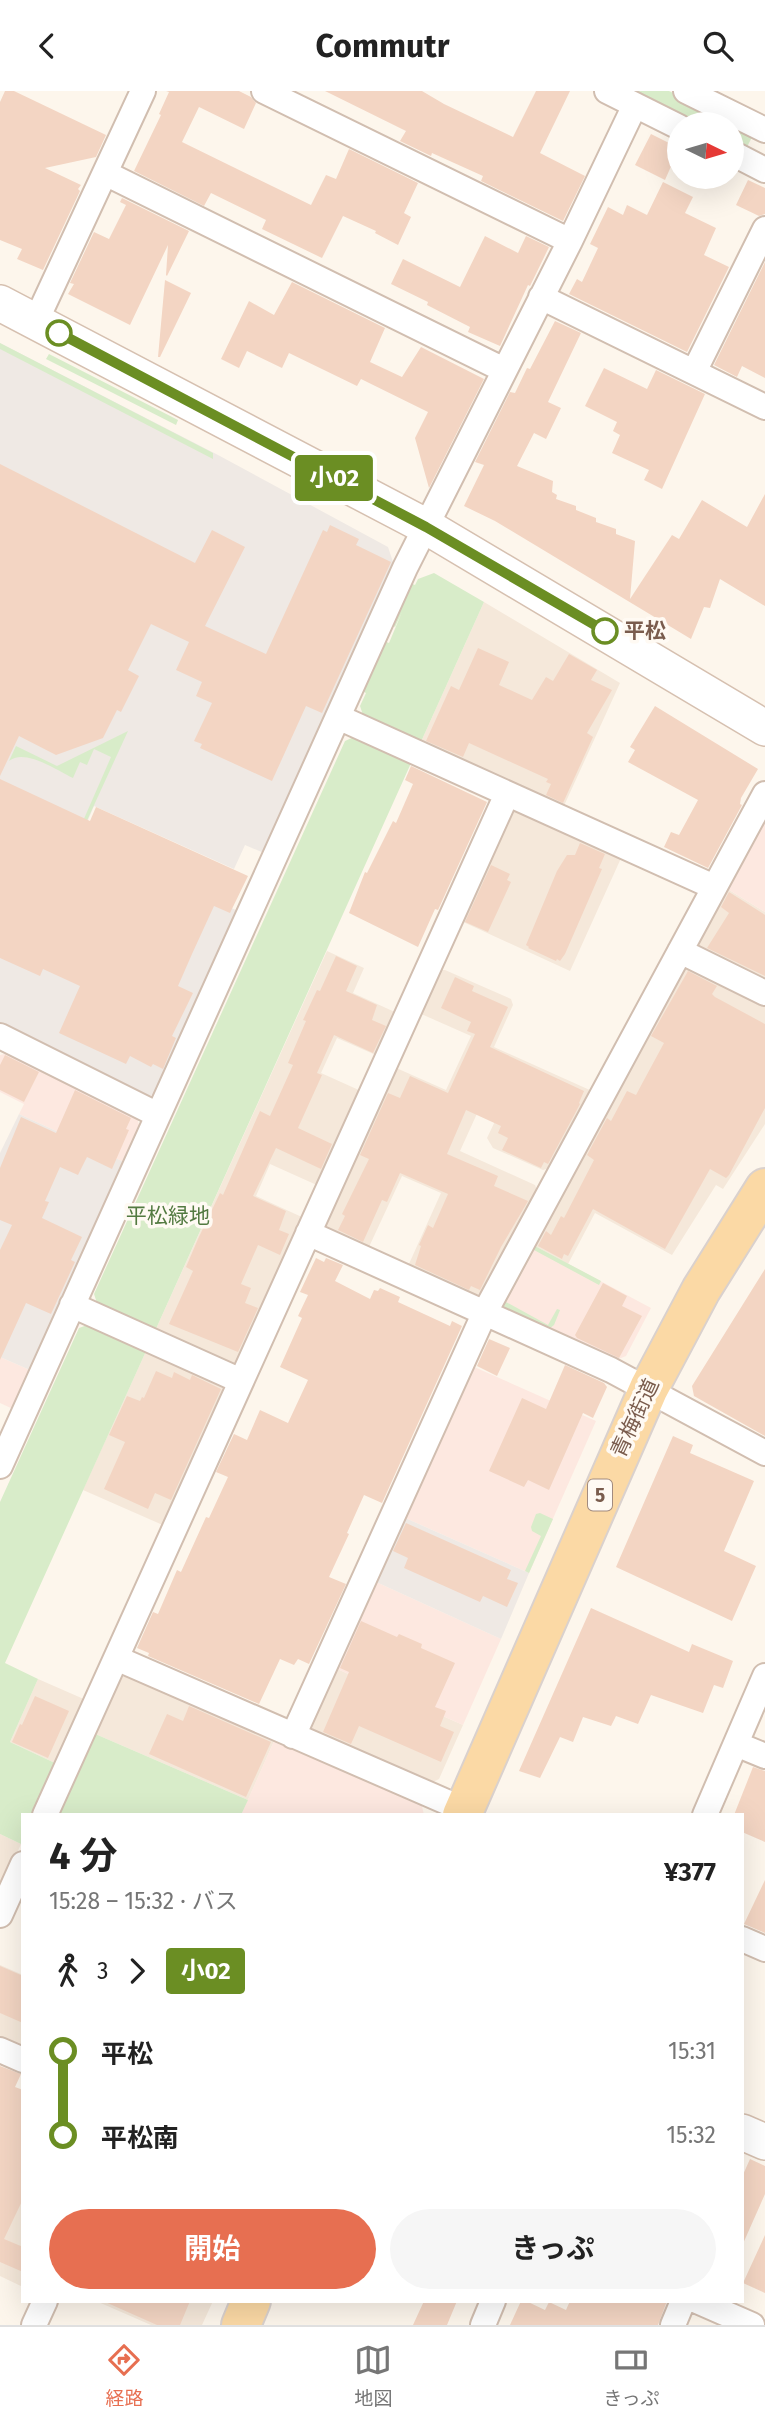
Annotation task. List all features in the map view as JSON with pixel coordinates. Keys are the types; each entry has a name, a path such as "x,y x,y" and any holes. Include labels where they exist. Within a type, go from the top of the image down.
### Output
{"main road":[{"name":"青梅街道","path":"463,1812 649,1388 701,1290 765,1188"},
{"path":"241,2325 250,2303"}],"street":[{"path":"36,321 143,91"},
{"path":"264,91 570,241"},
{"path":"607,91 667,121"},
{"path":"686,91 765,130"},
{"path":"0,1466 405,568 570,241 635,105"},
{"path":"744,159 765,170"},
{"path":"105,173 504,370"},
{"path":"694,372 765,229"},
{"path":"541,297 765,407"},
{"path":"0,303 426,527 765,728"},
{"path":"338,717 714,887"},
{"path":"46,1813 507,794"},
{"path":"293,1736 485,1312 765,794"},
{"path":"680,951 765,993"},
{"path":"0,1035 158,1115"},
{"path":"308,1233 649,1388 765,1453"},
{"path":"72,1305 241,1381"},
{"path":"116,1658 463,1812"},
{"path":"706,1813 765,1676"},
{"path":"736,1744 765,1756"},
{"path":"2,1906 21,1868"},
{"path":"744,1940 765,1949"},
{"path":"0,2050 21,2059"},
{"path":"744,2134 765,2142"},
{"path":"34,2325 45,2303"},
{"path":"483,2325 492,2303"},
{"path":"673,2325 682,2303"},
{"path":"702,2303 752,2325"}],"shaded area":[{"path":"0,343 218,455 388,547 394,565 264,853 245,845 234,869 94,806 80,839 238,911 155,1094 147,1097 0,1024"},
{"path":"484,602 620,683 563,808 420,744"},
{"path":"520,810 622,856 570,971 461,921 509,814"},
{"path":"765,815 765,912 726,888"},
{"path":"726,888 765,912 765,986 699,952 696,942"},
{"path":"327,951 364,968 353,993 397,1013 378,1056 337,1038 321,1073 361,1091 319,1186 270,1164 256,1196 304,1218 239,1362 230,1365 155,1331"},
{"path":"684,966 765,1000 765,1124 723,1189 716,1185 672,1255 595,1213 568,1264 533,1245"},
{"path":"438,970 445,970 511,999 513,1005 494,1047 592,1091 552,1167 543,1170 493,1148 487,1138 498,1115 480,1107 460,1151 535,1185 538,1193 484,1291 474,1296 408,1266 441,1193 402,1176 368,1249 329,1231 325,1221 394,1067 446,1090 471,1036 419,1013"},
{"path":"9,1053 136,1116 140,1127 124,1162 19,1114 24,1104 0,1092 0,1055"},
{"path":"19,1114 124,1162 30,1370 0,1357 0,1153"},
{"path":"533,1245 651,1308 626,1356 616,1360 505,1311 502,1301"},
{"path":"147,1349 222,1383 225,1393 165,1526 83,1490"},
{"path":"0,1357 30,1370 13,1409 0,1403"},
{"path":"472,1366 596,1421 529,1573 403,1517"},
{"path":"403,1517 529,1573 501,1639 374,1581"},
{"path":"374,1581 501,1639 463,1725 335,1668"},
{"path":"335,1668 463,1725 439,1779 429,1784 313,1734 310,1723"},
{"path":"129,1675 275,1739 248,1800 93,1733 118,1679"},
{"path":"38,1679 86,1700 57,1764 10,1742"},
{"path":"275,1739 421,1802 424,1813 242,1813"},
{"path":"0,1834 21,1844 4,1882 0,1883"},
{"path":"0,1965 21,1974 21,2048 0,2039"},
{"path":"0,2134 21,2144 21,2286 0,2276"},
{"path":"101,2303 212,2303 202,2325 151,2325"}],"green space":[{"path":"624,91 669,91 712,112 667,112"},
{"path":"744,128 754,133 744,151"},
{"path":"0,343 213,453 213,459 0,349"},
{"path":"49,354 178,420 176,425 46,359"},
{"path":"434,573 484,602 420,744 364,718 360,706 366,693 362,691 384,641 389,643 402,612 395,627 391,625 410,583 415,585 418,579"},
{"path":"128,731 79,838 76,837 111,757 94,749 87,765 80,762 73,778 32,759 23,757 9,761 16,746 57,766"},
{"name":"平松緑地","path":"356,736 412,761 155,1331 98,1306 94,1294 345,741"},
{"path":"533,1245 601,1281 599,1285 534,1250 506,1302 548,1325 557,1309 560,1310 554,1325 549,1329 505,1311 502,1301"},
{"path":"90,1324 147,1349 5,1663 38,1679 10,1742 57,1764 35,1813 21,1813 21,1844 0,1834 0,1502 79,1328"},
{"path":"536,1514 553,1519 529,1573 525,1571 541,1536 532,1531 531,1527"},
{"path":"93,1733 248,1800 242,1813 58,1813"}],"building":[{"path":"5,91 14,91 106,135 96,157 45,168 81,185 43,270 17,259 22,249 0,240 0,102"},
{"path":"166,91 239,91 251,97 256,103 244,129 199,107 182,142 311,205 326,175 336,179 349,149 418,183 404,213 411,217 398,245 375,233 376,231 343,216 322,258 262,229 266,220 211,193 204,206 134,171 161,115 159,114 169,92"},
{"path":"325,91 422,91 513,137 536,91 570,91 540,153 585,176 563,221 481,181 483,176 400,141 406,131"},
{"path":"651,134 667,142 665,180 635,165"},
{"path":"748,180 765,188 765,214 759,216 736,205"},
{"path":"663,182 667,184 667,189 677,189 693,197 685,213 716,228 704,255 729,267 687,352 569,294 577,279 582,282 598,248 590,244 608,207 623,215 627,205 647,215"},
{"path":"122,198 189,231 167,276 168,245 130,325 68,294 74,284 70,283 94,232 109,239 126,205 120,202"},
{"path":"485,236 518,253 526,236 549,247 500,346 468,332 470,327 391,284 403,259 460,287"},
{"path":"765,262 765,378 742,366 737,377 714,365"},
{"path":"165,280 191,293 158,357"},
{"path":"292,282 385,328 370,362 402,377 421,347 484,379 429,488 415,438 428,412 361,379 357,386 289,353 282,368 247,351 239,368 221,359 249,301 274,315"},
{"path":"555,321 581,333 548,402 561,408 546,439 534,433 517,466 553,481 552,492 557,495 556,499 576,506 576,510 596,518 596,522 616,529 616,534 635,541 630,599 672,535 679,539 702,500 747,527 765,494 765,606 720,579 710,608 704,607 691,639 495,521 464,506 484,465 475,462 510,392 515,393"},
{"path":"604,368 647,389 656,370 705,394 662,489 644,480 649,470 612,453 620,435 613,431 617,422 585,406"},
{"path":"0,464 195,563 212,530 245,547 205,626 266,654 323,530 327,532 330,525 359,539 356,545 391,562 322,713 306,706 272,781 200,748 202,744 194,741 212,703 196,696 202,682 176,670 189,642 151,624 128,670 139,676 121,712 117,710 103,738 56,755 19,736 0,776"},
{"path":"478,648 509,662 499,685 532,700 546,677 553,681 569,654 597,670 591,680 612,690 587,733 593,737 563,803 546,795 551,784 546,782 548,779 469,743 463,757 426,741 451,686 459,690"},
{"path":"655,706 758,769 741,798 742,805 708,868 664,847 671,832 679,835 698,800 628,762 635,750 630,747"},
{"path":"411,766 487,802 438,910 435,909 418,947 349,913 365,872 367,873 393,821 396,823 413,784 405,780"},
{"path":"0,779 90,821 96,807 248,876 230,913 214,906 192,954 178,986 193,993 172,1036 176,1038 163,1069 153,1064 151,1067 130,1056 126,1064 59,1033 80,986 43,969 40,976 0,958"},
{"path":"580,843 605,854 599,868 602,869 565,954 560,961 556,961 526,945 557,871 567,855 575,855"},
{"path":"491,865 510,874 507,880 511,882 488,932 465,922"},
{"path":"729,892 765,915 765,976 707,948 729,913 721,907"},
{"path":"336,956 357,966 346,991 377,1005 372,1020 386,1026 373,1053 334,1035 317,1073 322,1075 298,1128 332,1144 321,1169 276,1148 253,1196 286,1211 279,1230 289,1234 280,1255 258,1245 241,1284 251,1288 245,1303 258,1308 238,1352 169,1324 193,1271 186,1267 198,1239 220,1193 223,1195 260,1111 270,1116 293,1065 288,1063 306,1021 303,1020"},
{"path":"688,971 717,986 712,994 715,997 765,1024 765,1108 729,1175 726,1178 710,1169 665,1249 593,1209 568,1256 564,1254 562,1259 538,1246 546,1231 551,1235 561,1216 564,1218 594,1160 587,1155 607,1118 611,1121 627,1091 636,1095 664,1043 651,1036"},
{"path":"455,977 474,986 472,991 508,1007 490,1047 584,1091 580,1104 548,1164 544,1162 541,1168 502,1150 508,1138 498,1133 501,1126 466,1110 447,1154 498,1176 494,1186 528,1201 480,1290 471,1286 469,1290 415,1265 421,1246 419,1245 428,1225 433,1228 448,1194 400,1173 387,1202 382,1200 363,1242 338,1230 345,1216 342,1214 369,1159 360,1155 388,1093 400,1098 410,1076 448,1093 475,1034 467,1031 471,1022 441,1008"},
{"path":"5,1055 39,1072 24,1102 0,1090 0,1065"},
{"path":"75,1090 131,1118 126,1129 129,1130 112,1169 87,1157 78,1175 60,1167 45,1201 49,1202 42,1218 82,1237 71,1260 75,1262 51,1314 26,1303 0,1360 0,1250 12,1225 0,1220 0,1168 21,1117 56,1133"},
{"path":"316,1258 324,1262 326,1258 343,1265 335,1281 370,1299 374,1290 378,1291 380,1288 400,1297 398,1302 450,1326 452,1321 462,1326 382,1503 364,1495 329,1577 346,1584 309,1664 298,1659 294,1665 280,1659 259,1704 148,1656 149,1653 137,1648 153,1612 158,1614 177,1570 181,1572 228,1477 216,1472 234,1434 247,1440 260,1410 288,1423 308,1380 280,1367 302,1318 298,1316 308,1295 300,1292"},
{"path":"765,1269 765,1436 694,1396 692,1386"},
{"path":"603,1283 627,1296 622,1306 642,1316 619,1358 575,1335"},
{"path":"489,1339 510,1348 497,1376 477,1366"},
{"path":"565,1365 604,1383 607,1387 593,1418 583,1413 549,1490 528,1480 524,1487 489,1471 522,1398 546,1409"},
{"path":"156,1371 172,1378 174,1372 190,1380 192,1375 221,1389 171,1500 155,1493 148,1509 104,1489 125,1442 109,1435 127,1396 140,1401 144,1398"},
{"path":"673,1436 693,1445 690,1453 754,1481 724,1551 756,1566 732,1621 616,1567"},
{"path":"406,1523 511,1570 507,1579 518,1583 507,1607 483,1596 480,1602 404,1568 408,1558 393,1551"},
{"path":"591,1608 689,1652 692,1644 733,1661 723,1688 714,1685 703,1713 651,1695 638,1724 616,1716 611,1726 583,1717 573,1742 560,1737 540,1778 519,1771"},
{"path":"361,1621 397,1637 399,1634 422,1644 421,1648 455,1663 435,1707 446,1711 440,1726 454,1732 441,1762 359,1726 351,1744 323,1732 349,1672 340,1668"},
{"path":"35,1696 69,1711 48,1758 12,1742"},
{"path":"189,1706 271,1742 246,1797 149,1754 167,1714 183,1721"},
{"path":"753,1767 765,1771 765,1842 744,1833 744,1813 735,1813"},
{"path":"765,1880 765,1933 744,1924"},
{"path":"0,1966 21,1975 21,2022 0,2013"},
{"path":"0,2066 21,2074 15,2087 21,2089 21,2203 4,2239 21,2246 21,2271 0,2262"},
{"path":"750,2159 765,2166 765,2194 744,2241 744,2172"},
{"path":"765,2235 765,2293 744,2283"},
{"path":"108,2303 189,2303 180,2325 157,2325"},
{"path":"423,2303 456,2303 447,2325 413,2325"},
{"path":"520,2303 530,2303 545,2310 551,2303 566,2310 569,2303 666,2303 658,2325 510,2325"}],"bus line":[{"name":"小02","path":"59,333 426,527 605,631"}],"place":[{"name":"平松","path":"605,631"}]}
